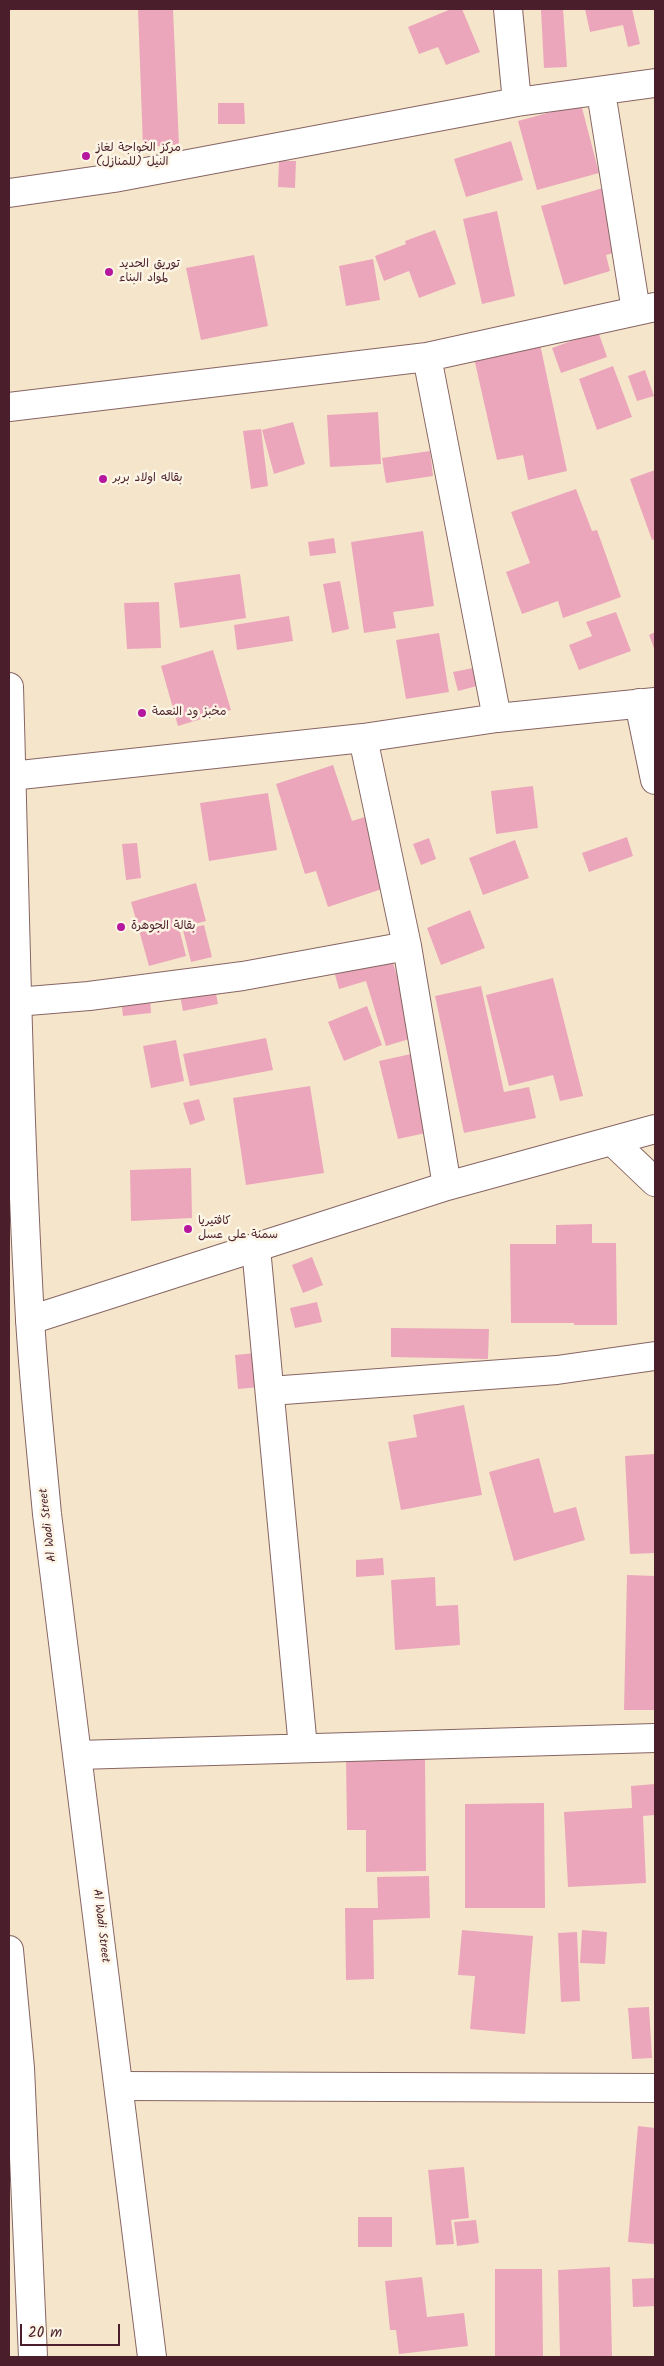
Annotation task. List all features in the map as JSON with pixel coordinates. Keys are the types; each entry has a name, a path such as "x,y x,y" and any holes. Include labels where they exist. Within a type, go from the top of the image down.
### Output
{"street":[{"path":"508,9 516,102"},
{"path":"9,192 114,178 516,102 601,92 655,83"},
{"path":"9,407 427,357 646,309 601,92"},
{"path":"427,357 497,718"},
{"name":"Al Wadi Street","path":"9,687 16,1002 30,1320 48,1514 152,2357"},
{"path":"12,776 363,738 497,718 647,702 655,780"},
{"path":"363,738 407,946 447,1186"},
{"path":"16,1002 89,996 243,976 407,946"},
{"path":"30,1320 447,1186 655,1129"},
{"path":"612,1141 655,1182"},
{"path":"256,1248 303,1748"},
{"path":"270,1391 557,1370 655,1356"},
{"path":"78,1755 655,1738"},
{"path":"9,1950 14,2068 33,2357"},
{"path":"120,2086 655,2088"}],"building":[{"path":"138,9 173,9 179,145 143,147"},
{"path":"451,9 462,9 480,52 446,65 438,47 419,54 408,27"},
{"path":"563,9 567,67 544,68 541,10"},
{"path":"585,9 632,9 640,44 628,47 623,25 590,32"},
{"path":"218,103 244,103 245,124 218,124"},
{"path":"581,104 599,173 537,190 518,121"},
{"path":"511,141 523,180 466,197 454,159"},
{"path":"279,161 296,161 295,188 278,187"},
{"path":"603,188 621,251 606,255 610,271 564,285 541,206"},
{"path":"497,211 515,296 482,304 463,219"},
{"path":"435,230 456,284 419,298 409,271 384,281 375,256 406,244 405,241"},
{"path":"254,255 268,326 201,340 186,268"},
{"path":"373,259 380,300 346,306 339,266"},
{"path":"598,331 607,357 561,373 552,348"},
{"path":"540,344 567,471 528,480 523,455 497,460 474,358"},
{"path":"613,366 632,417 597,430 579,379"},
{"path":"645,370 654,396 637,401 628,376"},
{"path":"378,412 381,464 330,467 327,415"},
{"path":"293,422 305,464 274,474 262,430"},
{"path":"261,429 268,486 251,489 243,431"},
{"path":"430,451 433,476 386,483 382,458"},
{"path":"655,470 655,539 652,540 630,479"},
{"path":"576,489 592,531 597,530 621,597 563,618 558,601 522,614 506,572 530,563 511,512"},
{"path":"423,531 434,606 393,612 396,628 364,633 351,542"},
{"path":"334,538 336,553 310,556 308,542"},
{"path":"240,574 246,618 180,628 174,583"},
{"path":"340,581 349,629 332,633 323,584"},
{"path":"159,602 161,648 127,649 124,603"},
{"path":"616,612 631,651 579,670 569,645 592,636 586,622"},
{"path":"289,616 293,641 237,650 234,625"},
{"path":"655,632 655,651 649,635"},
{"path":"439,633 449,692 406,699 396,640"},
{"path":"213,650 231,710 178,726 161,666"},
{"path":"473,668 477,686 458,691 453,672"},
{"path":"333,765 352,821 365,817 388,887 328,907 316,871 305,874 276,784"},
{"path":"533,786 538,828 496,834 491,791"},
{"path":"268,793 277,850 209,861 200,803"},
{"path":"627,837 633,856 589,872 582,853"},
{"path":"429,838 436,859 421,865 413,844"},
{"path":"515,840 529,878 483,895 469,858"},
{"path":"137,843 141,878 126,880 122,844"},
{"path":"196,883 206,921 179,928 186,956 149,966 131,902"},
{"path":"470,910 485,948 441,965 427,928"},
{"path":"204,925 212,957 191,962 183,930"},
{"path":"388,947 416,1037 386,1046 366,981 339,989 332,964"},
{"path":"553,978 583,1096 560,1101 553,1075 509,1086 486,995"},
{"path":"214,984 218,1004 183,1011 179,990"},
{"path":"481,986 504,1092 529,1087 536,1118 464,1133 435,996"},
{"path":"150,994 151,1013 123,1016 121,997"},
{"path":"367,1006 382,1045 344,1061 328,1022"},
{"path":"266,1038 273,1070 190,1086 183,1054"},
{"path":"176,1040 184,1081 151,1088 143,1046"},
{"path":"411,1054 430,1132 398,1139 379,1061"},
{"path":"310,1086 324,1173 246,1185 233,1098"},
{"path":"199,1099 205,1120 190,1125 183,1103"},
{"path":"191,1168 192,1218 131,1221 130,1170"},
{"path":"592,1224 592,1243 616,1243 617,1325 511,1323 510,1244 556,1244 556,1225"},
{"path":"312,1257 323,1285 303,1293 292,1265"},
{"path":"317,1302 322,1322 295,1328 290,1308"},
{"path":"391,1328 489,1329 488,1359 391,1357"},
{"path":"256,1353 259,1387 238,1389 235,1355"},
{"path":"464,1405 482,1495 401,1510 388,1442 417,1437 413,1415"},
{"path":"655,1454 655,1553 630,1554 625,1456"},
{"path":"539,1458 554,1513 576,1507 585,1540 514,1561 489,1472"},
{"path":"383,1558 384,1575 356,1577 356,1560"},
{"path":"627,1575 655,1576 655,1710 624,1710"},
{"path":"435,1577 436,1606 458,1605 460,1645 395,1650 391,1580"},
{"path":"425,1756 426,1871 366,1872 366,1830 347,1830 346,1757"},
{"path":"655,1784 655,1815 643,1816 646,1883 568,1887 564,1812 632,1808 631,1786"},
{"path":"544,1803 545,1908 465,1908 465,1804"},
{"path":"429,1876 430,1918 373,1920 374,1979 346,1980 345,1908 378,1908 377,1877"},
{"path":"462,1930 533,1936 525,2034 470,2029 475,1976 458,1975"},
{"path":"582,1930 607,1932 605,1964 580,1963"},
{"path":"577,1932 580,2001 561,2002 558,1933"},
{"path":"649,2007 652,2058 632,2059 628,2008"},
{"path":"638,2126 655,2128 655,2244 628,2242"},
{"path":"464,2167 469,2218 451,2220 454,2244 436,2245 428,2170"},
{"path":"358,2217 392,2217 392,2247 358,2247"},
{"path":"476,2220 479,2243 457,2246 454,2222"},
{"path":"610,2267 612,2357 560,2357 558,2270"},
{"path":"495,2269 542,2269 543,2357 495,2357"},
{"path":"422,2277 427,2317 464,2313 468,2346 399,2354 396,2330 390,2330 385,2281"},
{"path":"655,2278 655,2306 633,2307 632,2279"}],"place":[{"name":"مركز الخواجة لغاز النيل (للمنازل)","path":"86,156"},
{"name":"توريق الحديد لمواد البناء","path":"109,272"},
{"name":"بقاله اولاد بربر","path":"103,479"},
{"name":"مخبز ود النعمة","path":"142,713"},
{"name":"بقالة الجوهرة","path":"121,927"},
{"name":"كافتيريا سمنة على عسل","path":"188,1229"}]}
